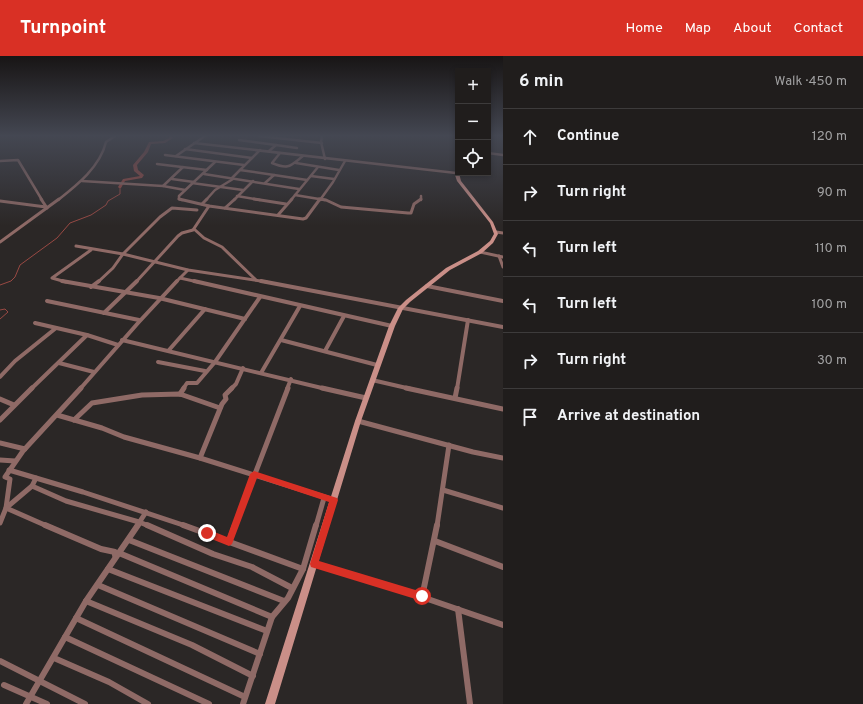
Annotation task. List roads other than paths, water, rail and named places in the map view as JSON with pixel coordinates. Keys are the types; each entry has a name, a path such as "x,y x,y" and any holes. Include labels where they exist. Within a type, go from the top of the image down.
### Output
{"main road":[{"path":"270,704 358,421 377,364 392,326 401,308 456,264 480,252 492,242 499,233 458,176"}],"street":[{"path":"22,166 48,208"},
{"path":"0,242 48,208 82,181 93,166"},
{"path":"176,166 205,171 232,178 300,189"},
{"path":"210,166 179,196 180,200 209,206 303,219 306,218 342,166"},
{"path":"202,204 220,187 232,180 232,178 243,166"},
{"path":"282,166 289,168 291,166"},
{"path":"314,166 339,170"},
{"path":"393,166 455,173"},
{"path":"163,186 174,179 183,167"},
{"path":"278,215 318,167"},
{"path":"240,170 307,180"},
{"path":"265,183 274,175"},
{"path":"311,176 334,178"},
{"path":"174,179 244,190"},
{"path":"82,181 163,186 185,190"},
{"path":"225,208 252,181"},
{"path":"295,195 319,199 341,207 408,213 411,212 414,204 421,200 421,196"},
{"path":"237,196 286,204"},
{"path":"0,201 44,206 48,208"},
{"path":"104,313 127,292 136,280 180,234 194,229 209,206"},
{"path":"91,287 102,279 123,254 160,217 172,208 197,210"},
{"path":"194,229 204,238 222,247 256,280"},
{"path":"76,246 91,250 123,254 188,270 256,280 503,327"},
{"path":"91,250 52,277 68,284 159,298 245,319"},
{"path":"480,252 501,257 503,268"},
{"path":"0,523 6,508 10,479 5,477 8,470 25,449 118,346 139,320 188,270"},
{"path":"180,278 392,326"},
{"path":"427,286 503,301"},
{"path":"180,394 187,383 197,383 205,371 215,362 260,297"},
{"path":"47,301 139,320"},
{"path":"261,373 300,306"},
{"path":"169,350 204,309"},
{"path":"324,351 344,316"},
{"path":"455,398 468,320"},
{"path":"35,323 87,335 118,346"},
{"path":"0,376 15,361 56,328"},
{"path":"0,420 87,335"},
{"path":"122,340 366,398"},
{"path":"281,340 377,364"},
{"path":"158,362 205,371"},
{"path":"59,363 94,372"},
{"path":"200,458 220,408 226,398 225,395 236,384 242,368"},
{"path":"229,542 291,379"},
{"path":"372,380 503,409"},
{"path":"74,420 88,405 100,400 142,394 180,394 220,408"},
{"path":"0,399 14,405"},
{"path":"57,415 102,428 124,437 254,474 334,500"},
{"path":"358,421 503,458"},
{"path":"0,443 25,449"},
{"path":"422,596 435,541 448,445"},
{"path":"0,460 15,461"},
{"path":"8,470 146,512 303,569"},
{"path":"6,508 32,486 36,478"},
{"path":"32,486 66,501 139,522 213,554 252,567 292,588"},
{"path":"443,490 503,508"},
{"path":"76,618 244,700 272,617 288,598 303,569 324,498"},
{"path":"6,508 80,541 101,549 112,550 115,552 115,555 119,553 272,617"},
{"path":"28,701 76,618 129,540 146,512"},
{"path":"129,540 284,602"},
{"path":"435,541 503,567"},
{"path":"314,564 422,596 503,625"},
{"path":"108,569 267,631"},
{"path":"98,585 260,654"},
{"path":"86,602 192,645 253,676"},
{"path":"458,609 470,704"},
{"path":"65,638 209,704"},
{"path":"54,658 109,682 148,704"},
{"path":"0,661 85,704"},
{"path":"4,685 28,701 47,704"}],"waterway":[{"path":"120,187 124,180 141,177 142,175 136,171 135,166"},
{"path":"0,285 11,281 15,277 20,265 57,238 70,223 91,215 106,205 108,201 120,194 120,187"},
{"path":"0,310 5,309 8,312 0,319"}]}
